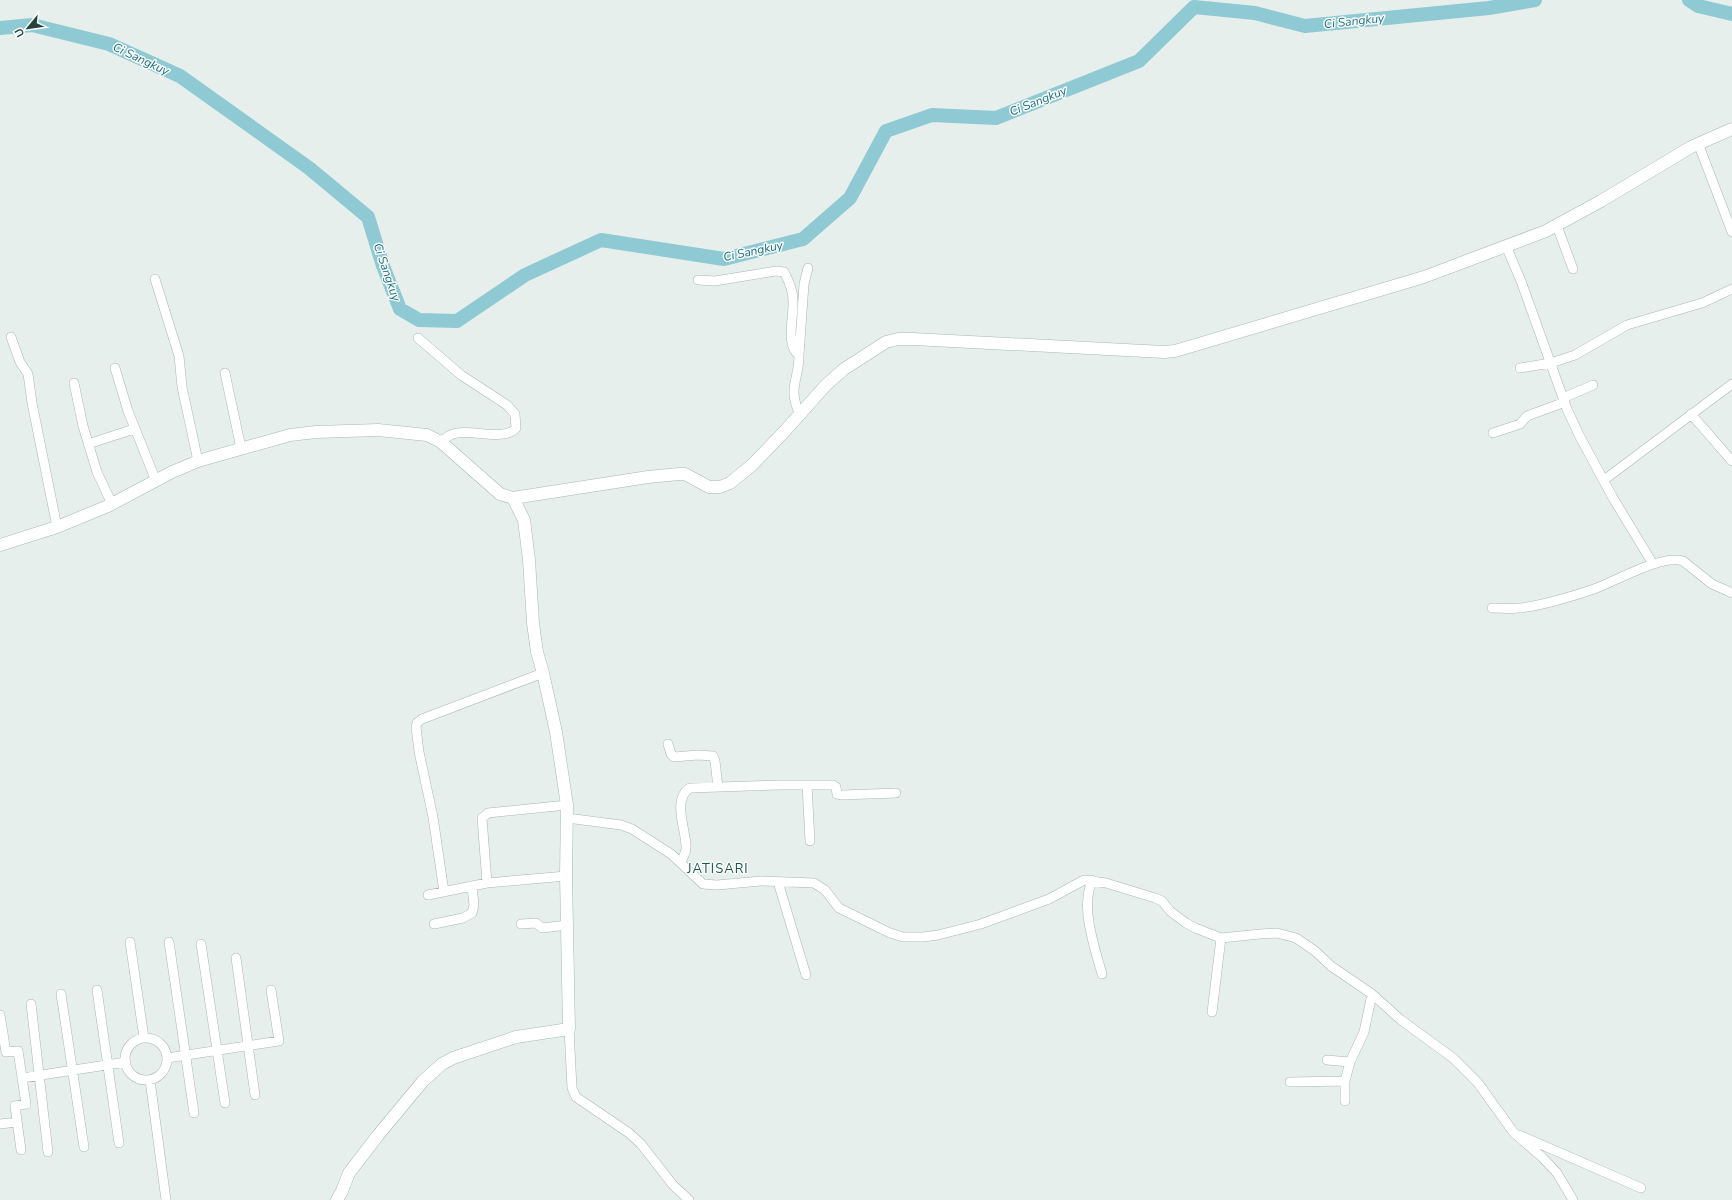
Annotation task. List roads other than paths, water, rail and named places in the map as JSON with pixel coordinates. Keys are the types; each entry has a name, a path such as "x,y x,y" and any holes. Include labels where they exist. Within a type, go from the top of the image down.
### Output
{"street":[{"path":"0,545 57,527 112,504 198,461 290,435 344,430 378,430 427,435 441,442 500,494 513,498 648,477 679,474 685,474 709,487 720,487 741,474 800,415 830,381 859,359 892,339 913,338 1170,352 1270,324 1402,284 1557,226 1698,143 1732,129"},
{"path":"1698,143 1732,232"},
{"path":"1557,226 1573,269"},
{"path":"1506,246 1564,400 1579,435 1653,564"},
{"path":"800,415 796,407 793,390 799,355 804,284 808,268"},
{"path":"698,280 716,280 776,270 784,272 791,287 794,300 792,345 794,352 799,355"},
{"path":"155,279 179,356 182,387 198,461"},
{"path":"1520,368 1551,363 1575,355 1627,325 1702,303 1732,288"},
{"path":"11,337 20,362 28,374 32,403 57,527"},
{"path":"418,338 462,375 507,405 515,414 516,418 516,428 510,433 497,434 458,432 448,435 441,442"},
{"path":"115,368 134,429 156,481"},
{"path":"225,373 241,448"},
{"path":"74,383 88,444 112,504"},
{"path":"1604,480 1732,384"},
{"path":"1493,432 1520,424 1527,416 1564,400 1593,385"},
{"path":"1691,414 1732,461"},
{"path":"88,444 134,429"},
{"path":"513,498 521,511 524,520 529,560 532,623 536,652 544,673 556,732 567,806 566,876 569,1029 572,1088 576,1097 629,1133 641,1144 674,1185 689,1200"},
{"path":"1492,608 1519,608 1533,606 1594,589 1653,564 1670,560 1683,561 1712,584 1732,593"},
{"path":"444,892 434,824 419,752 416,728 417,723 422,718 544,673"},
{"path":"668,744 671,754 674,757 713,756 717,768 718,787"},
{"path":"807,785 810,841"},
{"path":"680,862 686,852 681,822 681,808 684,793 690,788 833,785 836,788 837,794 842,796 896,793"},
{"path":"487,883 483,815 488,813 567,806"},
{"path":"567,818 626,826 654,842 680,862 703,884 717,885 761,881 814,883 825,890 839,908 890,933 903,937 938,935 983,923 1049,899 1079,882 1092,880 1133,890 1162,901 1170,910 1186,923 1221,938 1270,933 1296,938 1315,950 1331,966 1372,994 1401,1020 1453,1058 1478,1083 1514,1133 1542,1157 1557,1173 1573,1200"},
{"path":"428,895 487,883 566,876"},
{"path":"1092,880 1087,899 1088,912 1092,939 1102,974"},
{"path":"778,882 806,975"},
{"path":"434,924 463,918 472,913 474,905 472,886"},
{"path":"521,924 536,923 542,928 567,925"},
{"path":"1212,1012 1221,938"},
{"path":"130,942 144,1038"},
{"path":"169,942 194,1113"},
{"path":"201,944 225,1103"},
{"path":"236,958 256,1094"},
{"path":"97,990 119,1143"},
{"path":"167,1058 279,1041 271,990"},
{"path":"61,994 84,1147"},
{"path":"1345,1101 1345,1081 1350,1062 1364,1032 1372,994"},
{"path":"31,1004 48,1152"},
{"path":"0,1015 6,1052 18,1051 26,1104 15,1106 21,1150"},
{"path":"337,1200 349,1173 423,1081 442,1064 453,1058 516,1037 569,1029"},
{"path":"144,1038 149,1038 160,1043 166,1053 167,1058 167,1065 160,1075 150,1080 138,1078 128,1071 125,1059 128,1048 137,1040 144,1038"},
{"path":"1327,1060 1350,1062"},
{"path":"22,1078 126,1062"},
{"path":"150,1080 166,1200"},
{"path":"1290,1082 1345,1081"},
{"path":"0,1124 17,1122"},
{"path":"1514,1133 1641,1188"}],"waterway":[{"name":"Ci Sangkuy","path":"0,28 32,25 109,44 180,76 309,168 368,217 383,266 400,309 419,320 457,321 525,275 601,240 724,259 803,239 850,198 886,131 932,115 996,118 1139,61 1194,7 1255,13 1305,26 1489,8 1535,0"},
{"name":"Ci Sangkuy","path":"1689,0 1698,6 1732,14"}],"district":[{"name":"JATISARI","path":"718,868"}]}
